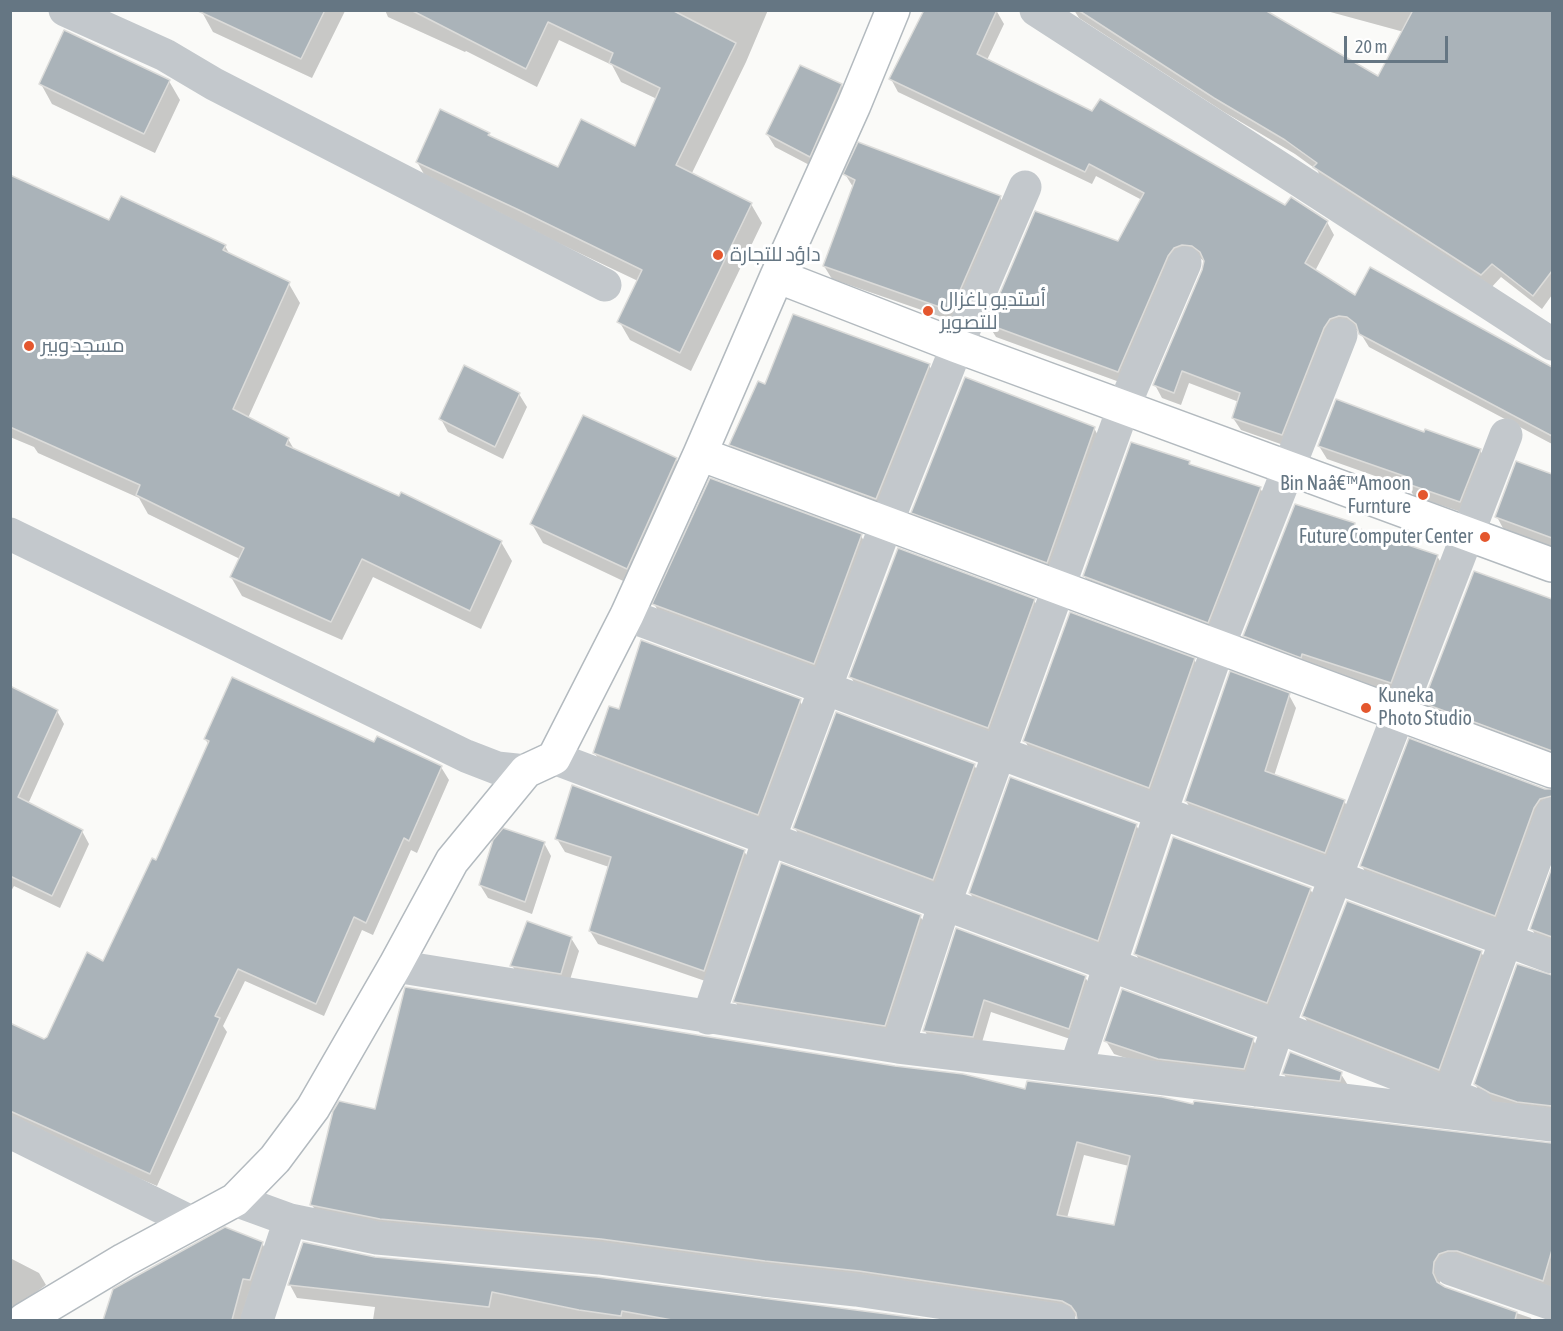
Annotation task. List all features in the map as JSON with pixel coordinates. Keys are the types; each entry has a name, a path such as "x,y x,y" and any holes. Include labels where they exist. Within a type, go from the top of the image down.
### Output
{"main road":[{"path":"24,1320 124,1260 235,1200 274,1159 313,1108 395,966 452,861 540,764 627,615 854,105 893,10"},
{"path":"777,276 957,346 1552,565"},
{"path":"700,454 1552,771"}],"street":[{"path":"65,10 165,55 225,90 605,285"},
{"path":"1036,10 1552,344"},
{"path":"708,1018 769,839 886,525 957,346 1025,187"},
{"path":"898,1047 998,751 1124,406 1185,262"},
{"path":"1076,1067 1109,964 1218,648 1341,335"},
{"path":"1257,1090 1278,1027 1506,435"},
{"path":"10,534 466,756 497,768 540,764 769,839 1278,1027 1516,1121"},
{"path":"627,615 1552,957"},
{"path":"1450,1094 1552,814"},
{"path":"395,966 898,1047 1552,1125"},
{"path":"10,1132 193,1222"},
{"path":"235,1200 290,1220 377,1238 599,1258 866,1291 1059,1320"},
{"path":"257,1320 290,1220"},
{"path":"1451,1269 1552,1304"}],"building":[{"path":"196,10 325,10 301,59"},
{"path":"411,10 672,10 736,43 676,165 752,203 680,353 617,322 642,270 416,162 440,109 490,133 488,135 558,167 581,119 635,146 660,88 609,63 613,53 548,22 526,69"},
{"path":"924,10 997,10 977,54 1092,111 1100,99 1285,205 1291,197 1328,221 1305,263 1355,295 1370,267 1552,367 1552,436 1359,334 1356,324 1347,317 1339,316 1330,319 1324,328 1282,435 1232,418 1240,393 1182,371 1174,393 1153,385 1202,270 1204,261 1200,252 1192,246 1182,245 1174,248 1168,256 1118,372 987,324 1035,211 1118,241 1144,193 1089,164 1085,172 889,79"},
{"path":"1078,10 1265,10 1378,76 1413,10 1552,10 1552,271 1533,296 1492,264 1481,275 1313,167 1317,163 1285,140 1214,98"},
{"path":"64,30 170,80 144,134 39,84"},
{"path":"800,65 842,84 810,157 766,134"},
{"path":"858,142 1001,196 951,311 823,266 855,180 843,174"},
{"path":"10,175 109,220 121,196 226,245 223,250 290,282 233,409 289,438 286,445 399,496 401,492 502,541 470,611 362,559 331,622 230,577 244,548 136,495 140,485 10,427"},
{"path":"793,314 930,364 876,499 729,445 758,381 765,384"},
{"path":"464,365 520,393 495,447 439,419"},
{"path":"965,377 1095,427 1047,563 911,513"},
{"path":"1336,399 1424,432 1425,429 1481,449 1460,502 1405,483 1407,477 1318,446"},
{"path":"583,415 677,458 627,569 530,524"},
{"path":"1131,442 1190,461 1189,464 1261,487 1208,623 1083,576"},
{"path":"1516,461 1552,474 1552,538 1495,517"},
{"path":"710,478 862,534 814,664 652,604"},
{"path":"1295,504 1355,523 1354,527 1438,555 1391,683 1302,654 1301,658 1243,636"},
{"path":"898,548 1035,599 988,728 849,677"},
{"path":"1474,571 1552,599 1552,751 1423,703"},
{"path":"1070,612 1195,658 1149,788 1023,741"},
{"path":"641,640 801,699 758,815 593,753 609,706 619,709"},
{"path":"1230,671 1290,693 1265,771 1345,800 1325,853 1185,801"},
{"path":"232,677 374,742 377,736 442,766 409,841 404,838 366,923 354,917 316,1004 238,969 215,1016 220,1018 150,1174 10,1111 10,1023 44,1039 47,1037 87,952 103,961 152,858 156,860 209,741 204,739"},
{"path":"10,686 58,710 18,797 83,830 52,896 10,876"},
{"path":"836,712 975,764 933,880 793,828"},
{"path":"1409,738 1545,789 1552,789 1552,796 1540,799 1534,808 1495,916 1360,866"},
{"path":"1010,777 1137,824 1098,941 969,893"},
{"path":"572,785 745,850 704,971 589,931 611,857 555,839"},
{"path":"503,828 545,842 525,902 479,885 493,840"},
{"path":"1173,837 1311,888 1267,1003 1134,954"},
{"path":"781,863 921,915 885,1026 733,1002"},
{"path":"1552,867 1552,937 1530,929"},
{"path":"1347,901 1482,951 1439,1070 1302,1016"},
{"path":"527,921 572,937 561,974 510,966"},
{"path":"956,928 1086,976 1069,1029 984,1000 973,1037 923,1031"},
{"path":"1517,964 1552,975 1552,1106 1517,1102 1490,1093 1474,1084"},
{"path":"405,987 895,1066 963,1074 1025,1089 1027,1081 1162,1097 1193,1104 1194,1101 1552,1143 1552,1250 1543,1281 1457,1251 1439,1254 1434,1262 1433,1273 1437,1282 1445,1287 1517,1312 1515,1320 1077,1320 1076,1313 1071,1306 1062,1301 859,1271 601,1239 380,1219 310,1205 333,1111 339,1101 375,1109","holes":["1077,1142 1130,1156 1114,1225 1057,1215"]},
{"path":"1122,989 1254,1038 1244,1069 1158,1059 1104,1041"},
{"path":"1290,1052 1342,1072 1340,1081 1282,1074"},
{"path":"225,1227 263,1242 250,1280 243,1279 232,1320 103,1320 113,1289"},
{"path":"303,1242 375,1257 597,1277 934,1320 672,1320 622,1311 621,1316 579,1310 492,1292 489,1307 288,1285"}],"place":[{"name":"داؤد للتجارة","path":"718,255"},
{"name":"أستديو باغزال للتصوير","path":"928,311"},
{"name":"مسجد وبير","path":"29,346"},
{"name":"Bin Naâ€™Amoon Furnture","path":"1423,495"},
{"name":"Future Computer Center","path":"1485,537"},
{"name":"Kuneka Photo Studio","path":"1366,708"}]}
